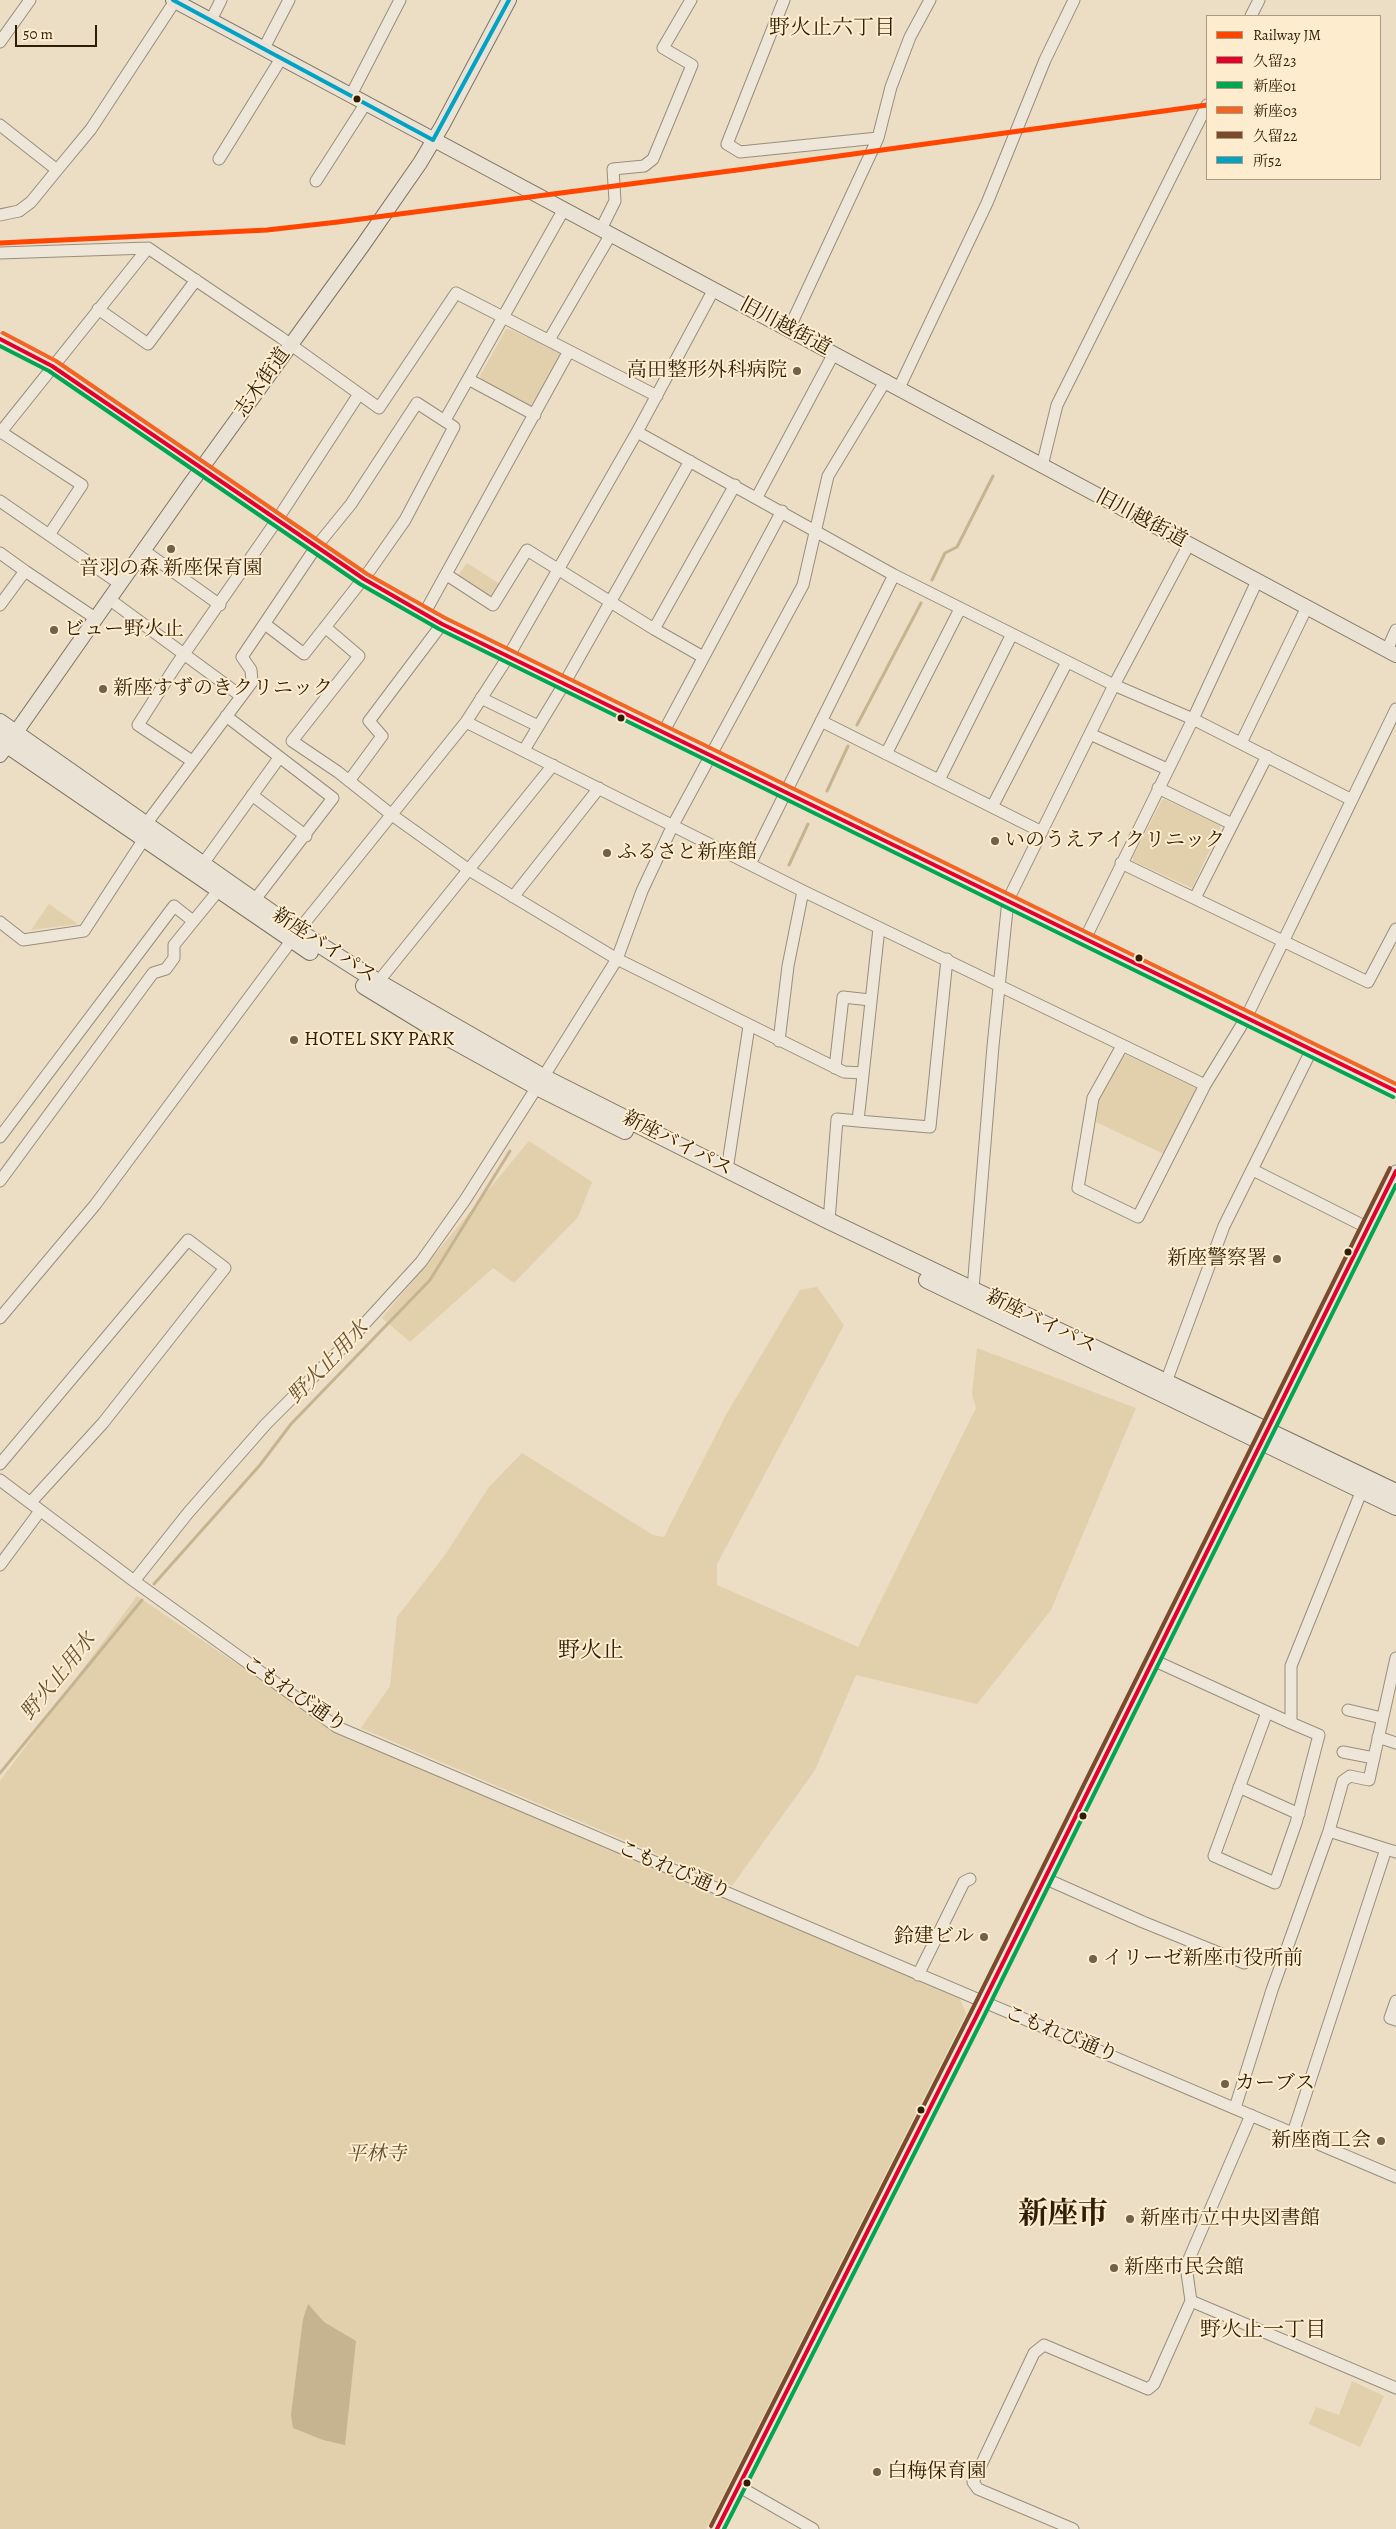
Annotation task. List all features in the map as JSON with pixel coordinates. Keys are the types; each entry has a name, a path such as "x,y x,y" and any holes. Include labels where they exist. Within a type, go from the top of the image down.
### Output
{"highway":[{"name":"新座バイパス","path":"0,722 6,743 145,832 202,865 250,905 438,1032 1166,1382 1396,1507"},
{"name":"新座バイパス","path":"145,832 218,891 250,905"},
{"name":"新座バイパス","path":"295,936 378,982 540,1082 828,1231 1264,1436 1396,1492"}],"main road":[{"name":"志木街道","path":"6,743 290,344 363,245 433,140 509,0"},
{"name":"旧川越街道","path":"174,1 788,330 886,380 1042,466 1391,652"}],"street":[{"path":"0,42 30,0"},
{"path":"211,20 221,0"},
{"path":"264,48 289,0"},
{"path":"351,95 400,0"},
{"path":"549,340 606,232 616,201 613,169 644,166 653,159 692,65 663,48 691,0"},
{"path":"784,0 727,144 740,152 878,138"},
{"path":"788,330 878,138 894,78 910,37 930,0"},
{"path":"899,388 988,203 1045,60 1074,0"},
{"path":"1252,15 1260,0"},
{"path":"0,215 19,212 31,202 91,129 174,1"},
{"path":"219,159 282,58"},
{"path":"316,181 366,103"},
{"path":"1042,466 1057,405 1206,106"},
{"path":"0,125 57,170"},
{"path":"445,420 564,209"},
{"path":"0,253 148,248 290,344 379,408 456,293 656,396"},
{"path":"49,535 82,485 0,433 148,248"},
{"path":"98,309 148,344 196,280"},
{"path":"0,1318 95,1204 295,936 466,722 508,658 637,432 714,290"},
{"path":"0,339 52,366 364,579 442,624 508,658 1008,900 1311,1051 1396,1091"},
{"path":"424,614 569,351"},
{"path":"757,497 834,353"},
{"path":"468,379 535,415"},
{"path":"134,1581 188,1513 266,1424 346,1344 421,1262 465,1200 540,1082 617,959 642,890 673,825 803,585 828,476 886,380"},
{"path":"192,761 138,725 277,520 359,394"},
{"path":"0,922 23,940 84,931 145,832 192,761 252,682 251,670 242,657 316,547 351,504 417,403 454,427 405,520 364,579 304,654 265,624"},
{"path":"637,432 735,484 894,575 960,609 1114,685 1193,719 1352,800"},
{"path":"524,750 564,684 609,600 690,461"},
{"path":"654,629 735,484"},
{"path":"0,501 120,584"},
{"path":"662,733 782,511"},
{"path":"973,1289 998,984 1008,900 1114,685 1189,544"},
{"path":"144,550 220,605"},
{"path":"447,575 493,605 527,550 654,629 703,657"},
{"path":"0,553 95,618"},
{"path":"0,605 25,571"},
{"path":"750,864 894,575"},
{"path":"1084,939 1193,719 1257,581"},
{"path":"109,599 241,696"},
{"path":"1241,743 1306,607"},
{"path":"886,754 960,609"},
{"path":"349,781 382,736 369,721 442,624"},
{"path":"325,627 359,656 292,741 469,870 617,959 835,1068 844,1072 862,1073"},
{"path":"1391,652 1396,630"},
{"path":"939,780 1012,634"},
{"path":"992,806 1067,662"},
{"path":"481,698 538,726"},
{"path":"1122,1046 1093,1098 1078,1188 1138,1218 1206,1085 1246,1018 1396,710"},
{"path":"226,716 333,798 306,836 250,905"},
{"path":"821,721 1042,832"},
{"path":"466,722 803,891 1206,1085"},
{"path":"1090,734 1167,770"},
{"path":"1195,898 1267,756"},
{"path":"202,865 279,758"},
{"path":"378,982 553,765"},
{"path":"513,897 598,788"},
{"path":"1158,788 1232,824"},
{"path":"252,795 306,836"},
{"path":"1121,863 1368,982 1396,929"},
{"path":"0,1181 4,1168 154,973 166,969 174,958 174,945 218,891"},
{"path":"780,1041 788,966 803,891"},
{"path":"0,1137 174,906 193,921"},
{"path":"858,1121 870,1000 880,928"},
{"path":"829,1221 837,1119 930,1127 947,959"},
{"path":"835,1068 843,997 870,1000"},
{"path":"727,1170 749,1026"},
{"path":"1166,1382 1224,1226 1311,1051"},
{"path":"1253,1170 1368,1228"},
{"path":"717,2529 983,2003 1396,1171"},
{"path":"0,1464 188,1240 225,1268 103,1423 30,1503"},
{"name":"こもれび通り","path":"0,1480 134,1581 337,1728 1396,2177"},
{"path":"1291,1723 1291,1666 1362,1490"},
{"path":"0,1565 40,1511"},
{"path":"0,1544 10,1551"},
{"path":"1235,2108 1272,1990 1329,1831 1343,1781 1350,1776 1369,1780 1396,1658"},
{"path":"1153,1660 1267,1712 1319,1736 1299,1814 1274,1884 1214,1856 1267,1712"},
{"path":"1348,1710 1383,1713 1396,1712"},
{"path":"1378,1737 1396,1743"},
{"path":"1343,1752 1374,1758"},
{"path":"1239,1787 1299,1814"},
{"path":"1293,2134 1391,1851 1329,1831"},
{"path":"918,1975 964,1882 970,1878"},
{"path":"1044,1878 1143,1922 1244,1963"},
{"path":"1396,2001 1390,2018 1396,2020"},
{"path":"1074,2529 978,2489 973,2482 1034,2353 1044,2345 1148,2389 1154,2384 1191,2301 1186,2266 1251,2115"},
{"path":"1191,2301 1396,2388"},
{"path":"738,2486 813,2529"}],"green space":[{"path":"506,329 527,337 528,335 561,352 562,357 535,408 530,409 481,379 480,376"},
{"path":"467,563 500,584 493,596 488,597 457,577"},
{"path":"1164,799 1221,826 1192,888 1133,861 1133,857"},
{"path":"49,904 78,924 31,930"},
{"path":"1127,1055 1196,1088 1198,1094 1166,1155 1096,1122 1098,1099 1122,1056"},
{"path":"529,1141 592,1182 578,1217 514,1283 493,1268 410,1342 382,1318"},
{"path":"817,1287 844,1325 717,1564 717,1585 858,1647 976,1408 972,1394 977,1348 1136,1408 1051,1610 977,1704 856,1675 815,1770 732,1886 361,1728 390,1686 397,1617 445,1555 489,1487 522,1453 653,1535 664,1537 727,1413 800,1290"},
{"name":"平林寺","path":"137,1596 346,1738 600,1842 960,1999 966,2014 706,2529 0,2529 0,1781"},
{"path":"1352,2381 1384,2396 1360,2447 1309,2424 1316,2407 1339,2415"}],"shaded area":[{"path":"308,2304 324,2322 356,2341 345,2445 323,2440 293,2428 291,2415 303,2319"}],"waterway":[{"path":"932,580 945,553 957,547 993,476"},
{"path":"857,725 921,603"},
{"path":"827,791 848,746"},
{"path":"789,865 808,824"},
{"name":"野火止用水","path":"154,1584 260,1465 291,1424 430,1280 510,1151"},
{"name":"野火止用水","path":"0,1773 142,1600"}],"rail line":[{"name":"JM","path":"0,243 267,230 338,222 745,169 1206,105"}],"transit line":[{"name":"所52","path":"173,0 433,140"},
{"name":"所52","path":"433,140 509,0"},
{"name":"新座03","path":"3,333 56,361 367,574 445,618 1396,1084"},
{"name":"久留23","path":"0,339 52,366 364,579 442,624 1396,1091"},
{"name":"新座01","path":"0,346 49,371 360,584 439,629 1393,1097"},
{"name":"久留22","path":"711,2526 971,2012 1390,1168"},
{"name":"久留23","path":"717,2529 977,2015 1396,1171"},
{"name":"新座01","path":"724,2529 983,2018 1396,1185"}],"place":[{"name":"高田整形外科病院","path":"797,371"},
{"name":"音羽の森 新座保育園","path":"171,549"},
{"name":"ビュー野火止","path":"54,630"},
{"name":"新座すずのきクリニック","path":"103,689"},
{"name":"いのうえアイクリニック","path":"995,841"},
{"name":"ふるさと新座館","path":"607,853"},
{"name":"HOTEL SKY PARK","path":"294,1040"},
{"name":"新座警察署","path":"1277,1259"},
{"name":"鈴建ビル","path":"984,1937"},
{"name":"イリーゼ新座市役所前","path":"1093,1959"},
{"name":"カーブス","path":"1225,2084"},
{"name":"新座商工会","path":"1381,2141"},
{"name":"新座市立中央図書館","path":"1130,2219"},
{"name":"新座市民会館","path":"1114,2268"},
{"name":"白梅保育園","path":"877,2472"}],"district":[{"name":"野火止六丁目","path":"832,29"},
{"name":"野火止","path":"591,1652"},
{"name":"新座市","path":"1063,2216"},
{"name":"野火止一丁目","path":"1263,2331"}]}
